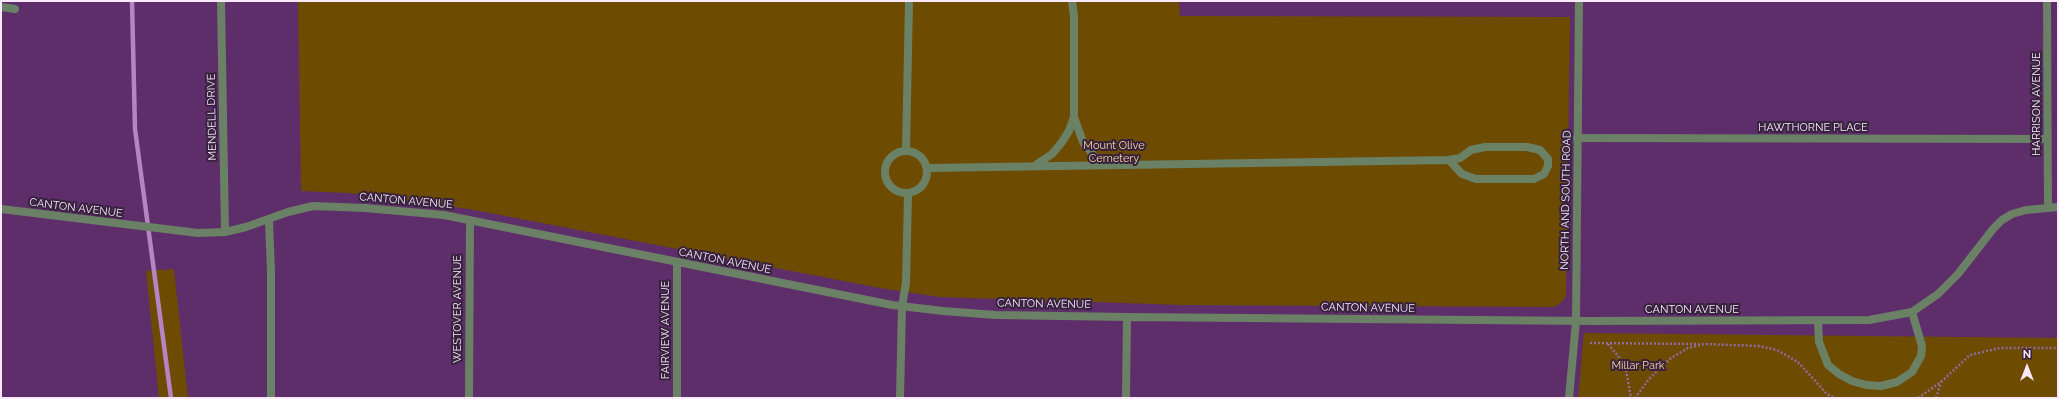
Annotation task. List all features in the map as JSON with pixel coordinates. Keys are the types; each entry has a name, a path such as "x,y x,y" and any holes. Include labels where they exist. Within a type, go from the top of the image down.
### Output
{"street":[{"name":"MENDELL DRIVE","path":"220,1 225,232"},
{"path":"906,150 909,1"},
{"path":"1034,167 1052,154 1062,142 1069,131 1074,117 1074,16 1072,1"},
{"name":"NORTH AND SOUTH ROAD","path":"1569,398 1576,321 1579,1"},
{"name":"HARRISON AVENUE","path":"2047,1 2048,206"},
{"path":"1,8 15,9"},
{"path":"1074,117 1083,142 1101,165"},
{"name":"HAWTHORNE PLACE","path":"1577,138 2048,139"},
{"path":"928,168 1449,160 1460,158 1471,150 1485,147 1527,147 1540,150 1548,159 1548,166 1544,174 1534,178 1476,179 1462,174 1449,160"},
{"path":"906,150 920,155 928,168 928,175 921,188 908,194 894,189 886,179 885,172 889,160 893,155 906,150"},
{"path":"900,398 902,306 906,283 908,194"},
{"name":"CANTON AVENUE","path":"1,209 198,233 225,232 268,220 288,212 313,206 365,208 444,215 677,263 902,306 996,315 1576,321 1818,321 1869,320 1912,312 1938,294 1958,274 1993,229 2002,220 2019,212 2048,206 2058,207"},
{"path":"268,220 271,398"},
{"name":"WESTOVER AVENUE","path":"469,398 470,220"},
{"name":"FAIRVIEW AVENUE","path":"677,263 677,398"},
{"path":"1818,321 1819,342 1828,365 1839,374 1852,381 1866,385 1881,386 1896,382 1912,372 1921,356 1922,346 1912,312"},
{"path":"1126,398 1127,317"}],"path":[{"path":"1590,343 1759,346 1777,350 1798,362 1827,394 1834,398"},
{"path":"1608,343 1619,357 1626,370 1631,398"},
{"path":"1635,398 1649,379 1671,358 1688,348 1704,344"},
{"path":"1918,398 1941,382 1970,355 1985,350 2000,348 2058,348"},
{"path":"1936,398 1941,382"}],"green space":[{"name":"Mount Olive Cemetery","path":"298,1 1179,1 1180,16 1570,17 1566,296 1562,302 1554,307 1183,305 939,297 880,288 469,209 349,193 301,191"},
{"path":"174,269 188,398 159,398 146,271"},
{"name":"Millar Park","path":"1584,333 2058,338 2058,398 1578,398"}],"waterway":[{"path":"132,1 135,129 171,398"}]}
